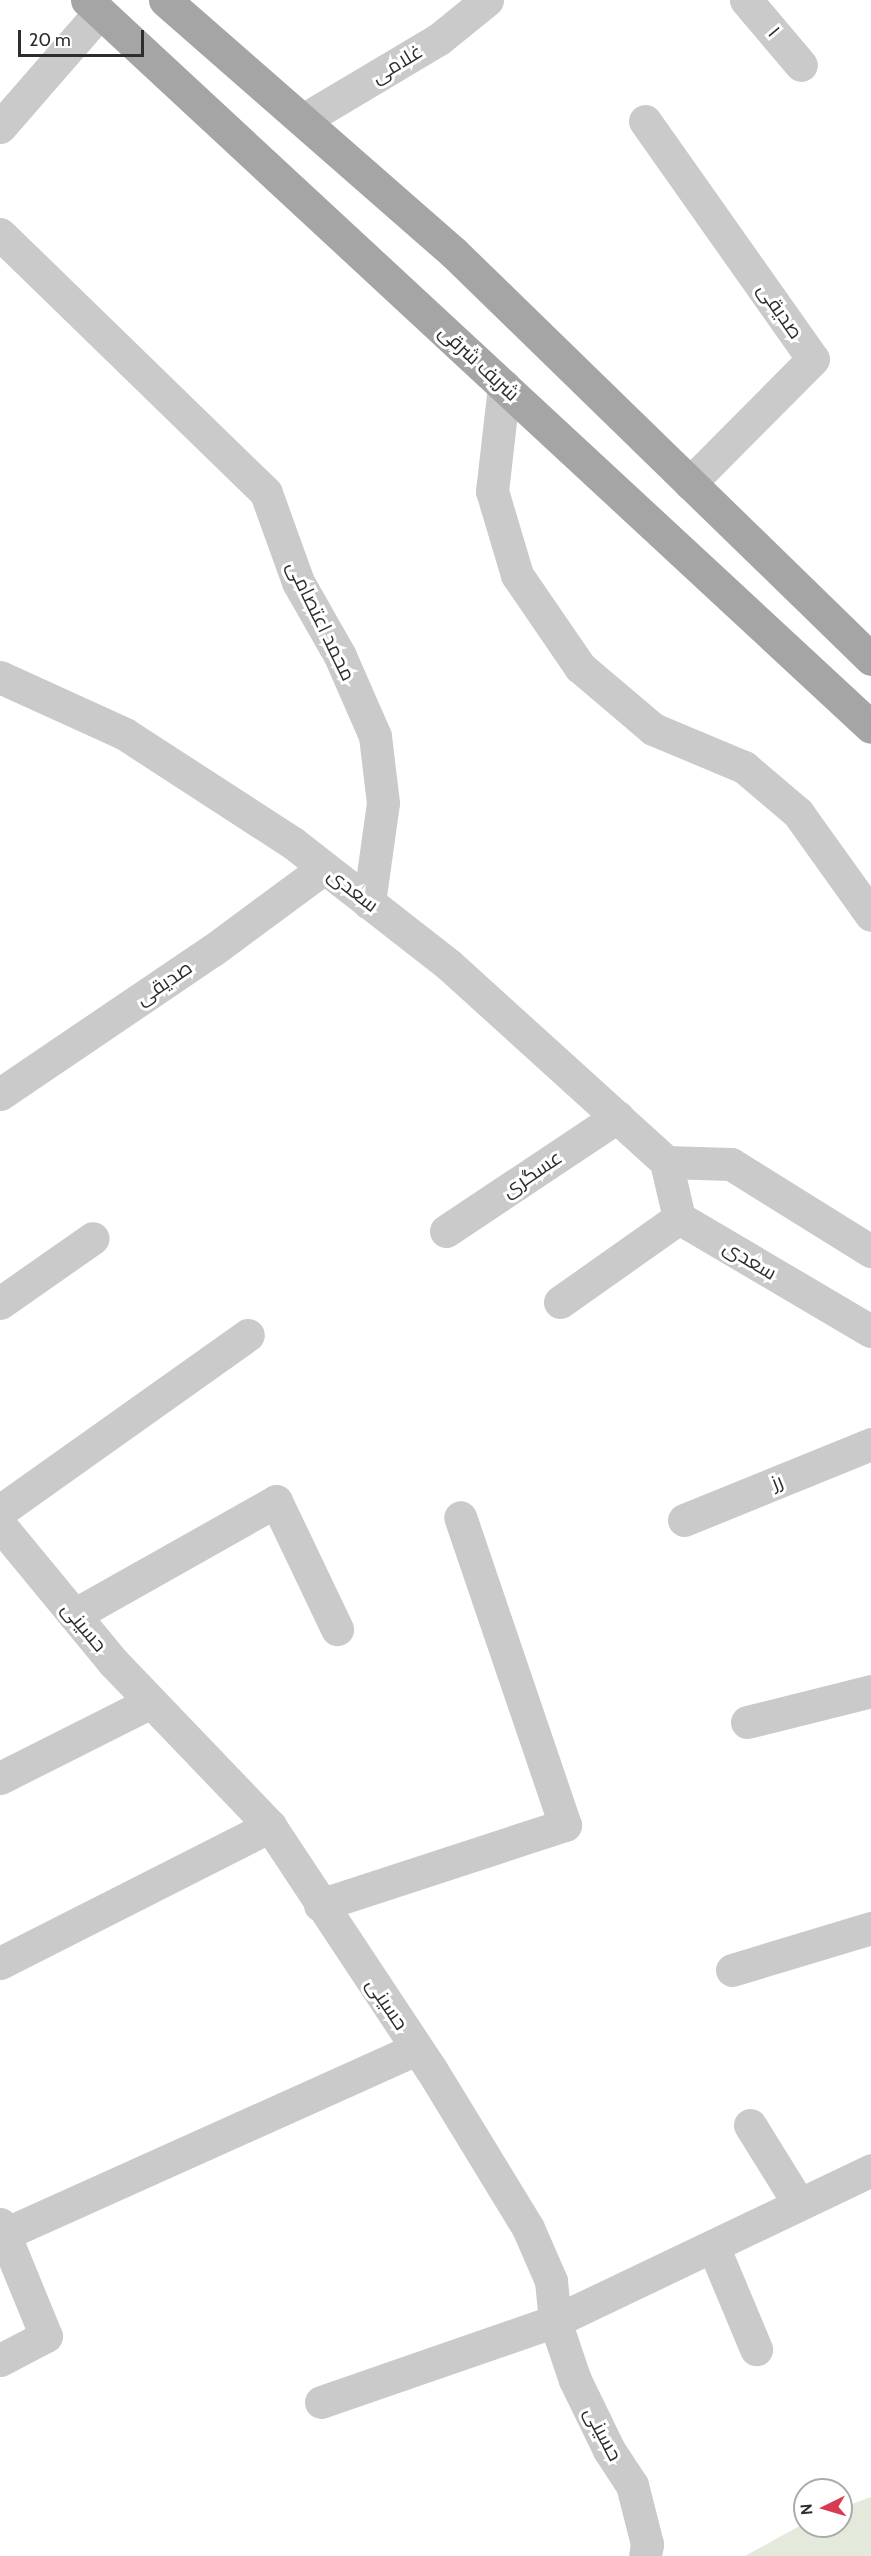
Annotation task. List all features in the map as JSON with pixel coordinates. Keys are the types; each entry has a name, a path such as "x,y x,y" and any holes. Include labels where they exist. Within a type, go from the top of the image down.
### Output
{"main road":[{"path":"165,0 454,253 871,659"},
{"name":"شریف شرقی","path":"93,6 871,727"}],"street":[{"name":"غلامی","path":"303,120 439,39 487,0"},
{"name":"۱","path":"746,0 801,65"},
{"path":"0,127 93,6"},
{"name":"صدیقی","path":"645,121 813,359 690,483"},
{"name":"محمد اعتصامی","path":"0,234 266,493 298,582 340,656 375,736 383,803 369,903"},
{"path":"504,386 492,491 517,575 580,667 653,729 744,767 798,813 871,915"},
{"name":"سعدی","path":"0,677 125,734 324,868 448,964 666,1162"},
{"name":"صدیقی","path":"0,1094 213,950 324,868"},
{"name":"عسگری","path":"446,1231 617,1118"},
{"path":"560,1302 679,1218 666,1162 731,1164 871,1251"},
{"name":"سعدی","path":"679,1218 871,1332"},
{"path":"0,1304 93,1238"},
{"path":"0,1511 248,1335"},
{"name":"رز","path":"684,1520 871,1444"},
{"path":"74,1615 276,1501 338,1629"},
{"path":"320,1905 565,1825 460,1517"},
{"name":"حسینی","path":"0,1525 74,1615 152,1702 270,1826 417,2049 528,2228 551,2281 555,2321 575,2380 609,2450 632,2485 646,2544 645,2556"},
{"path":"747,1722 871,1690"},
{"path":"0,1778 152,1702"},
{"path":"0,1964 270,1826"},
{"path":"732,1970 871,1928"},
{"path":"0,2360 46,2336 2,2231 417,2049"},
{"path":"750,2125 799,2204"},
{"path":"321,2402 555,2321 871,2170"},
{"path":"713,2246 756,2349"}],"shaded area":[{"path":"871,2497 871,2556 745,2556 793,2530 793,2538 853,2538 853,2504"}]}
